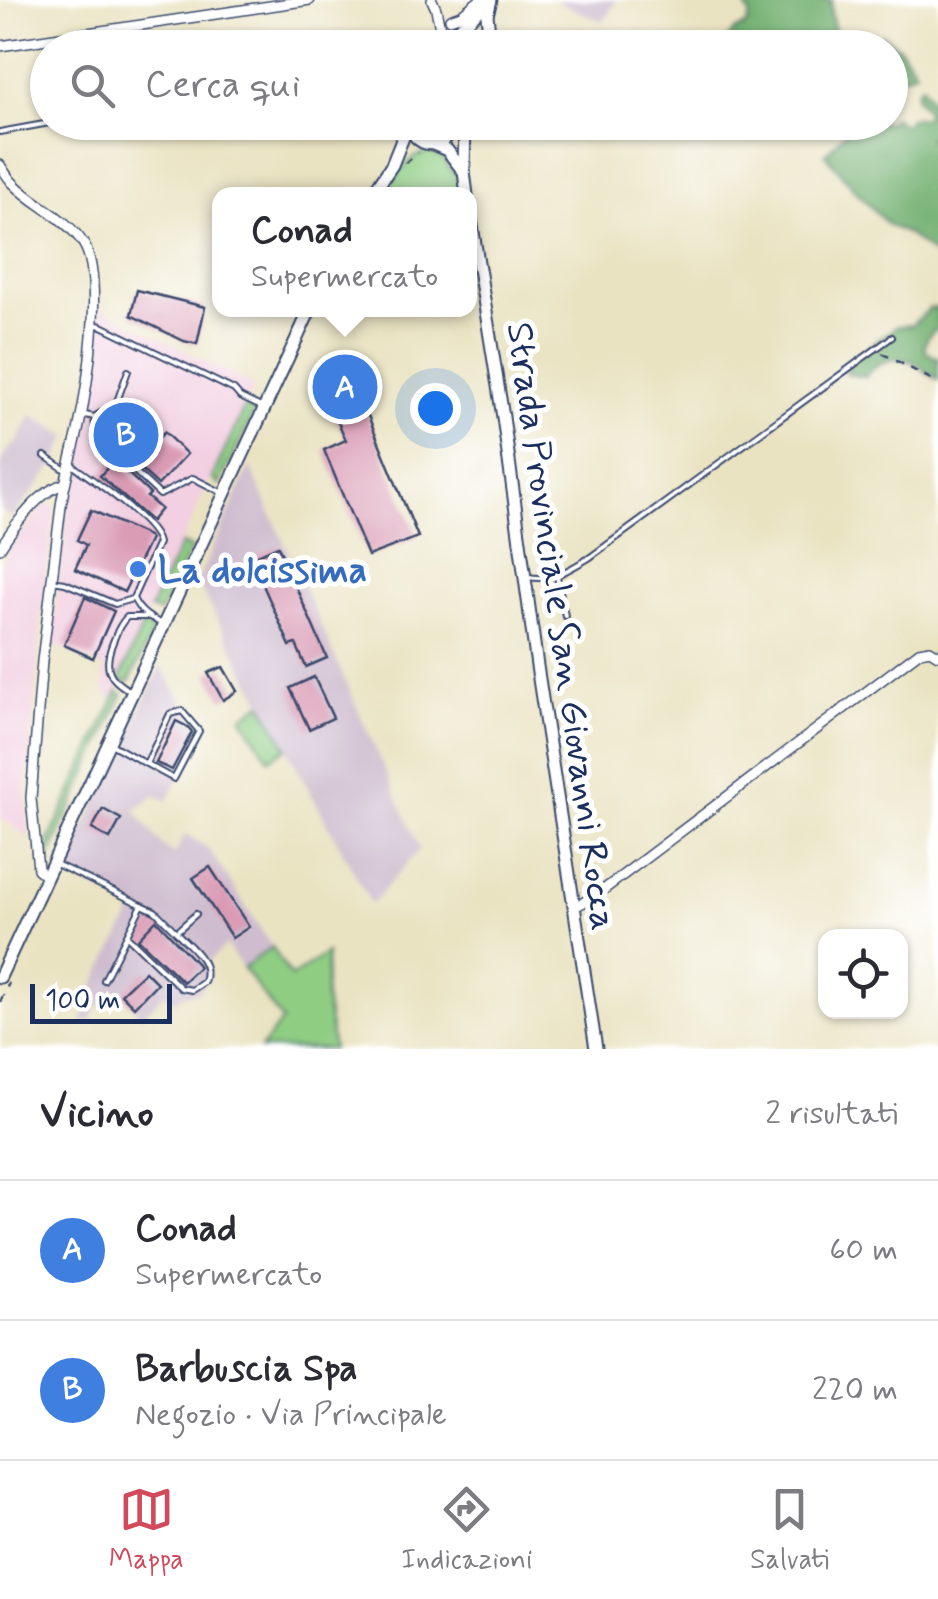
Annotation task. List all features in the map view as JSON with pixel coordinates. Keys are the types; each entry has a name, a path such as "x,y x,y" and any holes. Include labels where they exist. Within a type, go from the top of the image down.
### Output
{"main road":[{"path":"458,30 486,0"},
{"path":"486,0 489,30"},
{"path":"461,27 473,30"},
{"path":"394,169 403,140"},
{"path":"419,140 426,146 447,150 464,172"},
{"path":"378,187 407,152 445,140"},
{"path":"463,140 466,187"},
{"name":"Strada Provinciale San Giovanni Rocca","path":"477,256 596,1049"},
{"path":"0,977 307,317"}],"street":[{"path":"108,30 310,0"},
{"path":"450,19 486,0"},
{"path":"434,4 461,27"},
{"path":"434,4 439,30"},
{"path":"0,46 30,42"},
{"path":"0,165 12,182 86,246 94,283 81,414 64,484 36,730 32,798 38,869 46,877"},
{"path":"0,548 40,497 64,484"},
{"path":"574,906 594,896 919,652 930,650 938,655"}],"lane":[{"path":"0,132 30,127"},
{"path":"92,324 234,390 263,408"},
{"path":"524,576 543,580 557,576 604,547 892,338"},
{"path":"81,414 94,417 116,404 128,372"},
{"path":"94,417 96,435 160,495 193,478 223,493"},
{"path":"44,456 110,492 158,536 133,598 147,617 162,624"},
{"path":"557,576 565,616"},
{"path":"52,581 115,604 133,598"},
{"path":"132,691 113,678 107,656 120,623 128,617 147,617"},
{"path":"108,742 146,764 174,779 199,731 182,711 170,714 146,764"},
{"path":"53,863 155,911 204,962 204,982 192,990 181,988 127,936"},
{"path":"104,980 142,906"},
{"path":"176,932 196,914"}],"path":[{"path":"394,169 426,146"},
{"path":"874,351 889,354 938,382"}],"shaded area":[{"path":"554,0 617,0 603,22"},
{"path":"100,307 254,386 150,609 113,699 104,693 104,668 52,643 63,539 84,437"},
{"path":"31,415 68,436 55,464 12,518 0,510 0,464 12,444 16,445"},
{"path":"250,466 420,849 371,904 197,582"},
{"path":"45,503 55,507 26,792 29,838 0,817 0,565"},
{"path":"161,666 203,735 167,801 155,795 135,810 161,844 175,855 185,833 209,849 272,947 243,968 226,946 208,962 209,979 198,992 175,1001 165,993 142,1017 119,992 111,992 105,1007 98,1005 90,1023 82,1021 91,991 135,908 63,873"}],"green space":[{"path":"742,0 832,0 835,30 736,30 747,25 750,15"},
{"path":"922,85 938,113 938,142 928,138 938,149 938,258 888,225 825,154 838,140 908,140 908,121 925,117 927,111 916,97"},
{"path":"430,152 444,159 452,172 456,171 461,187 389,187 408,162"},
{"path":"930,308 938,308 938,328 928,338 925,351 938,357 938,380 903,359 884,362 865,377 847,374 846,363 896,327 912,325"},
{"path":"245,406 255,410 219,485 212,478"},
{"path":"181,544 191,548 160,613 150,609"},
{"path":"143,625 154,630 129,682 119,681"},
{"path":"118,691 123,694 48,859 42,856"},
{"path":"262,703 287,748 269,759 242,717"},
{"path":"272,947 291,977 327,953 325,996 333,1049 260,1049 282,1021 243,968"}],"building":[{"path":"137,290 205,307 197,344 131,315"},
{"path":"350,372 418,537 368,556 324,450 346,440 328,400 334,380"},
{"path":"128,409 159,438 164,432 187,454 158,485 104,435"},
{"path":"114,460 161,509 151,521 100,476"},
{"path":"91,510 150,539 124,592 75,569 86,545 77,540"},
{"path":"278,546 327,658 306,667 296,644 290,646 251,558"},
{"path":"85,597 114,611 93,658 64,645"},
{"path":"223,667 237,691 223,700 208,673"},
{"path":"314,677 333,718 309,729 290,688"},
{"path":"176,721 192,732 172,770 156,763"},
{"path":"103,809 121,819 110,839 92,829"},
{"path":"210,867 249,927 232,938 193,878"},
{"path":"156,920 199,967 183,982 138,939"},
{"path":"145,971 157,983 134,1007 121,994"}],"place":[{"name":"Conad","path":"345,387"},
{"name":"Barbuscia Spa","path":"126,435"},
{"name":"La dolcissima","path":"138,569"}]}
